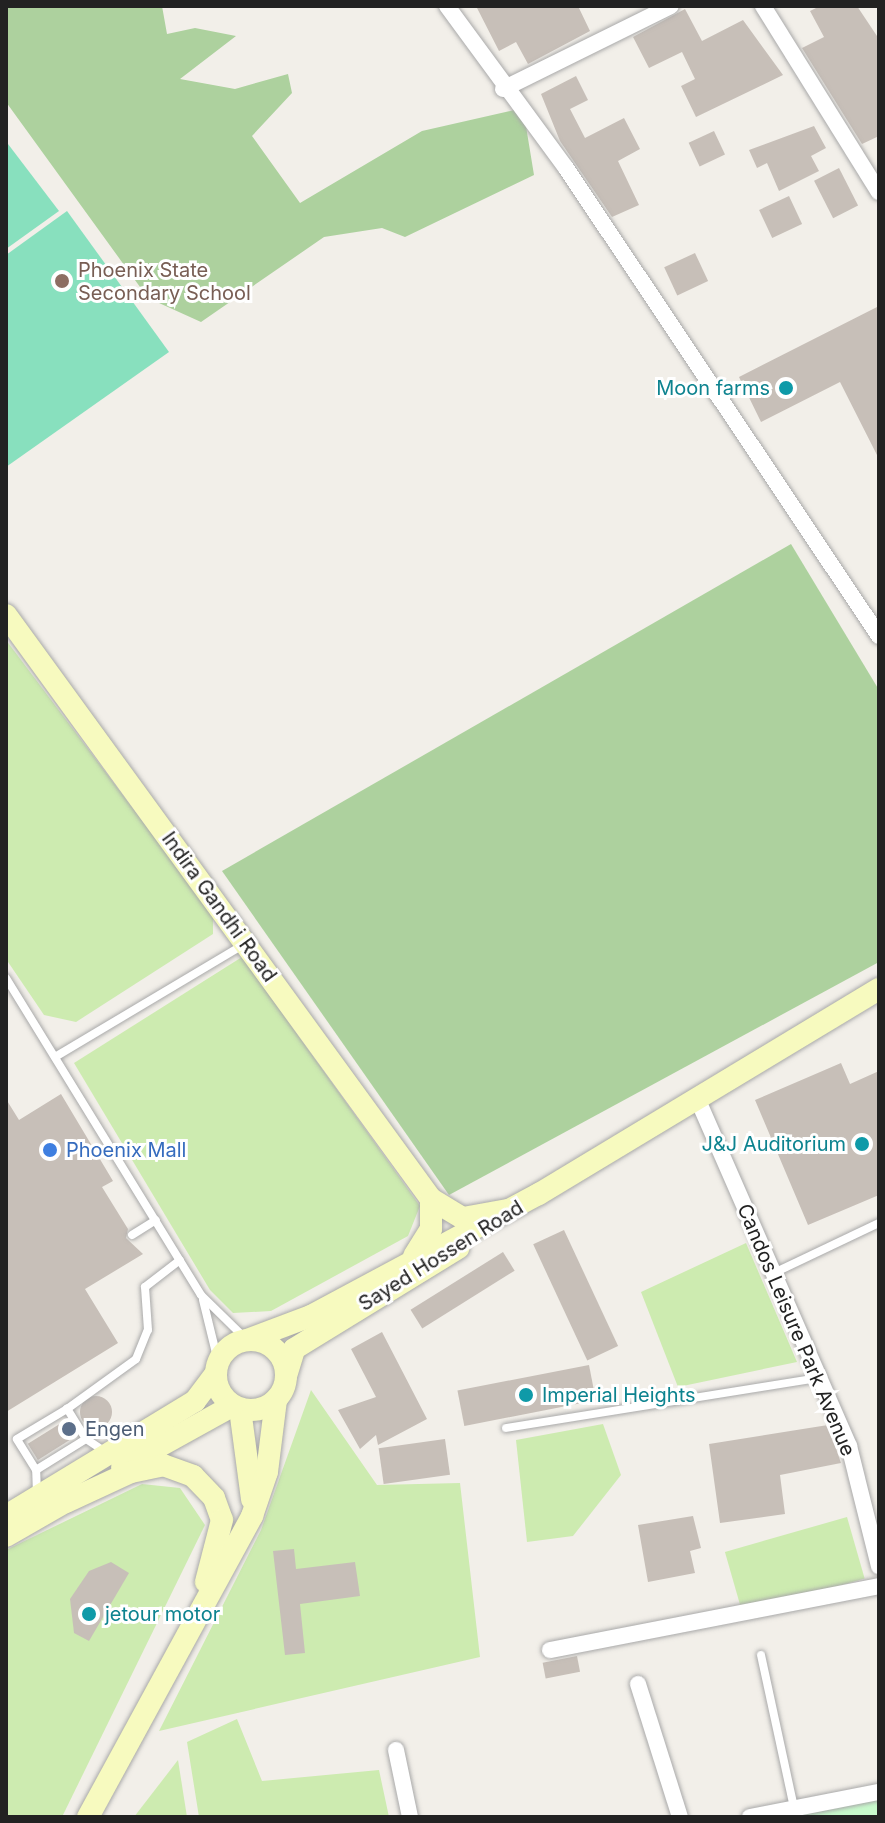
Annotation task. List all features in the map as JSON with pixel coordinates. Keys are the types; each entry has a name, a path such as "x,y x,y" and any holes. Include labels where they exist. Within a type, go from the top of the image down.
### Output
{"main road":[{"name":"Indira Gandhi Road","path":"6,615 431,1199 463,1218 507,1210"},
{"name":"Sayed Hossen Road","path":"286,1376 294,1349 307,1339 879,989"},
{"name":"Sayed Hossen Road","path":"247,1340 311,1316 414,1256 548,1189"},
{"path":"414,1256 431,1229 431,1199"},
{"path":"6,1516 195,1401 217,1367 247,1340 270,1346 286,1376 276,1400 267,1472 252,1516 110,1782 88,1817"},
{"path":"217,1367 219,1392 236,1408 252,1470 252,1516"},
{"path":"6,1536 204,1416 276,1400"},
{"path":"66,1502 131,1472 163,1465 193,1476 214,1498 222,1520 196,1618"},
{"path":"99,1817 110,1782"}],"street":[{"path":"447,6 503,89 566,168 879,636"},
{"path":"503,89 671,6"},
{"path":"763,6 879,192"},
{"name":"Candos Leisure Park Avenue","path":"697,1098 849,1446 879,1566"},
{"path":"550,1650 879,1586"},
{"path":"638,1684 680,1817"},
{"path":"396,1750 410,1817"},
{"path":"750,1817 879,1792"}],"lane":[{"path":"55,1057 246,943"},
{"path":"6,978 201,1295 247,1340"},
{"path":"132,1235 156,1220"},
{"path":"773,1273 879,1223"},
{"path":"37,1499 36,1470 17,1439 67,1409 136,1359 148,1330 145,1287 180,1260"},
{"path":"201,1295 217,1367"},
{"path":"506,1428 819,1378"},
{"path":"67,1409 86,1439 109,1455"},
{"path":"36,1470 86,1439"},
{"path":"761,1655 794,1808"}],"green space":[{"path":"6,6 162,6 167,34 195,28 236,36 180,79 235,89 288,74 292,93 252,136 300,203 422,131 523,108 534,175 405,237 382,228 324,237 201,322 148,298 6,102"},
{"path":"6,145 59,211 6,249"},
{"name":"Phoenix State Secondary School","path":"67,211 169,352 6,467 6,255"},
{"path":"791,544 879,690 879,962 449,1195 222,871"},
{"path":"6,640 213,915 213,934 76,1022 44,1015 6,959"},
{"path":"242,957 420,1206 408,1236 271,1311 233,1313 210,1290 74,1063"},
{"path":"746,1243 797,1362 678,1387 641,1292"},
{"path":"311,1390 377,1485 460,1483 480,1657 159,1731 261,1530"},
{"path":"603,1424 621,1475 573,1536 527,1542 516,1440"},
{"path":"142,1484 180,1488 205,1525 62,1817 6,1817 6,1550"},
{"path":"847,1517 865,1579 743,1614 725,1552"},
{"path":"237,1719 262,1781 379,1770 389,1817 199,1817 187,1742"},
{"path":"178,1760 187,1817 134,1817"},
{"path":"879,1793 879,1817 759,1817"}],"building":[{"path":"476,6 578,6 590,31 528,64 516,42 499,51"},
{"path":"820,6 857,6 879,39 879,136 862,144 802,48 824,37 810,11"},
{"path":"685,9 702,41 743,20 783,75 696,117 681,86 695,79 682,52 649,68 633,37"},
{"path":"576,76 588,100 570,109 585,138 624,118 640,149 618,161 639,205 612,217 560,141 541,94"},
{"path":"814,126 826,148 811,156 819,171 779,191 767,163 757,168 749,150"},
{"path":"714,131 725,155 700,166 689,143"},
{"path":"839,168 858,205 833,218 814,181"},
{"path":"789,196 802,224 772,238 759,210"},
{"path":"695,253 708,281 677,295 664,267"},
{"name":"Moon farms","path":"879,306 879,459 840,382 761,422 739,377"},
{"path":"841,1063 850,1084 879,1071 879,1195 808,1225 755,1100"},
{"path":"61,1094 113,1181 102,1187 128,1229 126,1238 143,1254 85,1289 118,1343 6,1412 6,1099 19,1120"},
{"name":"Imperial Heights","path":"564,1230 618,1346 587,1360 533,1244"},
{"path":"503,1252 515,1271 422,1328 411,1310"},
{"path":"382,1332 427,1419 378,1445 376,1435 360,1449 338,1410 376,1397 351,1349"},
{"name":"Imperial Heights","path":"589,1365 596,1400 464,1426 457,1391"},
{"path":"96,1396 107,1401 112,1412 107,1423 96,1428 85,1423 80,1412 85,1401"},
{"path":"66,1420 76,1436 38,1460 28,1444"},
{"path":"828,1425 841,1463 780,1475 785,1514 720,1523 709,1444"},
{"path":"445,1439 450,1475 384,1484 379,1448"},
{"path":"693,1516 701,1548 690,1551 695,1573 648,1582 638,1525"},
{"path":"294,1549 296,1569 355,1562 360,1596 300,1604 305,1653 285,1655 273,1551"},
{"name":"jetour motor","path":"111,1562 129,1573 89,1641 74,1633 70,1599 89,1571"},
{"path":"577,1656 580,1672 546,1678 543,1663"}],"place":[{"name":"Phoenix State Secondary School","path":"62,281"},
{"name":"Moon farms","path":"786,388"},
{"name":"J&J Auditorium","path":"862,1144"},
{"name":"Phoenix Mall","path":"50,1150"},
{"name":"Imperial Heights","path":"526,1395"},
{"name":"Engen","path":"69,1429"},
{"name":"jetour motor","path":"89,1614"}]}
